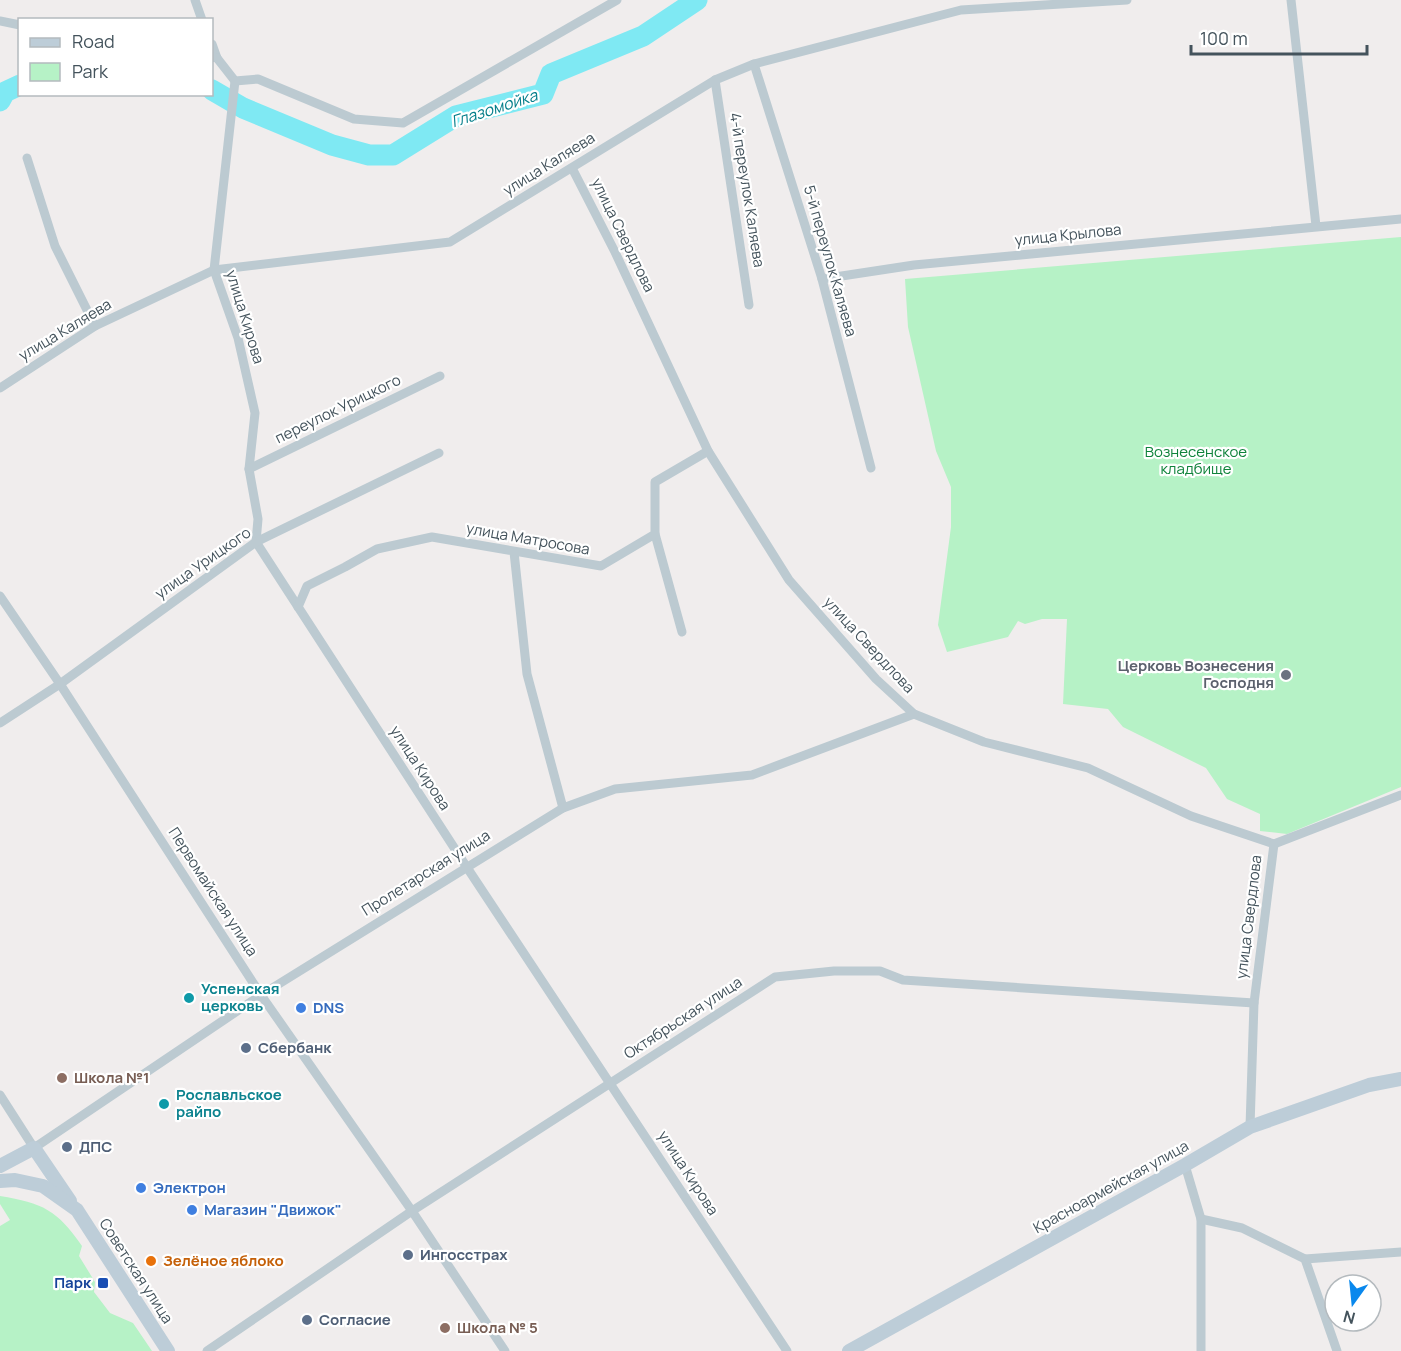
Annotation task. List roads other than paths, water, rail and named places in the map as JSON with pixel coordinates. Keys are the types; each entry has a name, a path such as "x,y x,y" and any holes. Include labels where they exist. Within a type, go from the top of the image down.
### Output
{"main road":[{"name":"Красноармейская улица","path":"849,1351 1250,1127 1369,1085 1401,1079"},
{"name":"Пролетарская улица","path":"0,1166 34,1148"},
{"name":"Советская улица","path":"34,1148 168,1351"},
{"name":"Советская улица","path":"0,1181 15,1180 43,1186 77,1210"}],"street":[{"path":"195,0 201,18"},
{"path":"214,57 235,81 258,79 354,119 403,123 617,0"},
{"name":"улица Каляева","path":"0,388 95,327 214,270 450,242 715,80 754,64 961,10 1127,0"},
{"path":"1291,0 1316,226"},
{"path":"0,21 18,25"},
{"name":"5-й переулок Каляева","path":"754,64 822,279 871,468"},
{"name":"4-й переулок Каляева","path":"715,80 749,305"},
{"name":"улица Кирова","path":"235,81 214,270 238,338 255,413 249,469 258,519 256,542 466,866 787,1351"},
{"path":"27,158 55,246 95,327"},
{"name":"улица Свердлова","path":"572,168 615,252 708,451 789,580 876,679 914,714 984,742 1088,768 1191,816 1274,844 1254,1003 1250,1127"},
{"name":"улица Крылова","path":"822,279 914,265 1401,219"},
{"name":"переулок Урицкого","path":"249,469 440,376"},
{"path":"682,632 655,534 656,482 708,451"},
{"name":"улица Урицкого","path":"0,723 60,684 256,542 439,453"},
{"name":"улица Матросова","path":"298,607 307,586 376,549 432,537 601,566 655,534"},
{"path":"514,552 527,674 563,808"},
{"name":"Первомайская улица","path":"0,596 60,684 261,995 412,1211 505,1351"},
{"name":"Пролетарская улица","path":"34,1148 261,995 563,808 615,789 752,775 914,714"},
{"path":"1274,844 1401,795"},
{"name":"Октябрьская улица","path":"207,1351 412,1211 775,977 834,971 880,971 903,980 1254,1003"},
{"name":"Советская улица","path":"0,1095 34,1148"},
{"path":"1185,1165 1201,1220 1201,1351"},
{"path":"1201,1220 1242,1228 1305,1259 1401,1252"},
{"path":"1305,1259 1338,1351"}],"waterway":[{"name":"Глазомойка","path":"213,91 243,108 332,145 369,155 393,155 456,116 543,94 551,74 643,36 697,0"},
{"name":"Глазомойка","path":"0,101 5,92 18,86"}],"place":[{"name":"Церковь Вознесения Господня","path":"1286,675"},
{"name":"Успенская церковь","path":"189,998"},
{"name":"DNS","path":"301,1008"},
{"name":"Сбербанк","path":"246,1048"},
{"name":"Школа №1","path":"62,1078"},
{"name":"Рославльское райпо","path":"164,1104"},
{"name":"ДПС","path":"67,1147"},
{"name":"Электрон","path":"141,1188"},
{"name":"Магазин \"Движок\"","path":"192,1210"},
{"name":"Ингосстрах","path":"408,1255"},
{"name":"Зелёное яблоко","path":"151,1261"},
{"name":"Парк","path":"103,1283"},
{"name":"Согласие","path":"307,1320"},
{"name":"Школа № 5","path":"445,1328"}],"park label":[{"name":"Вознесенское кладбище","path":"1196,460"}]}
